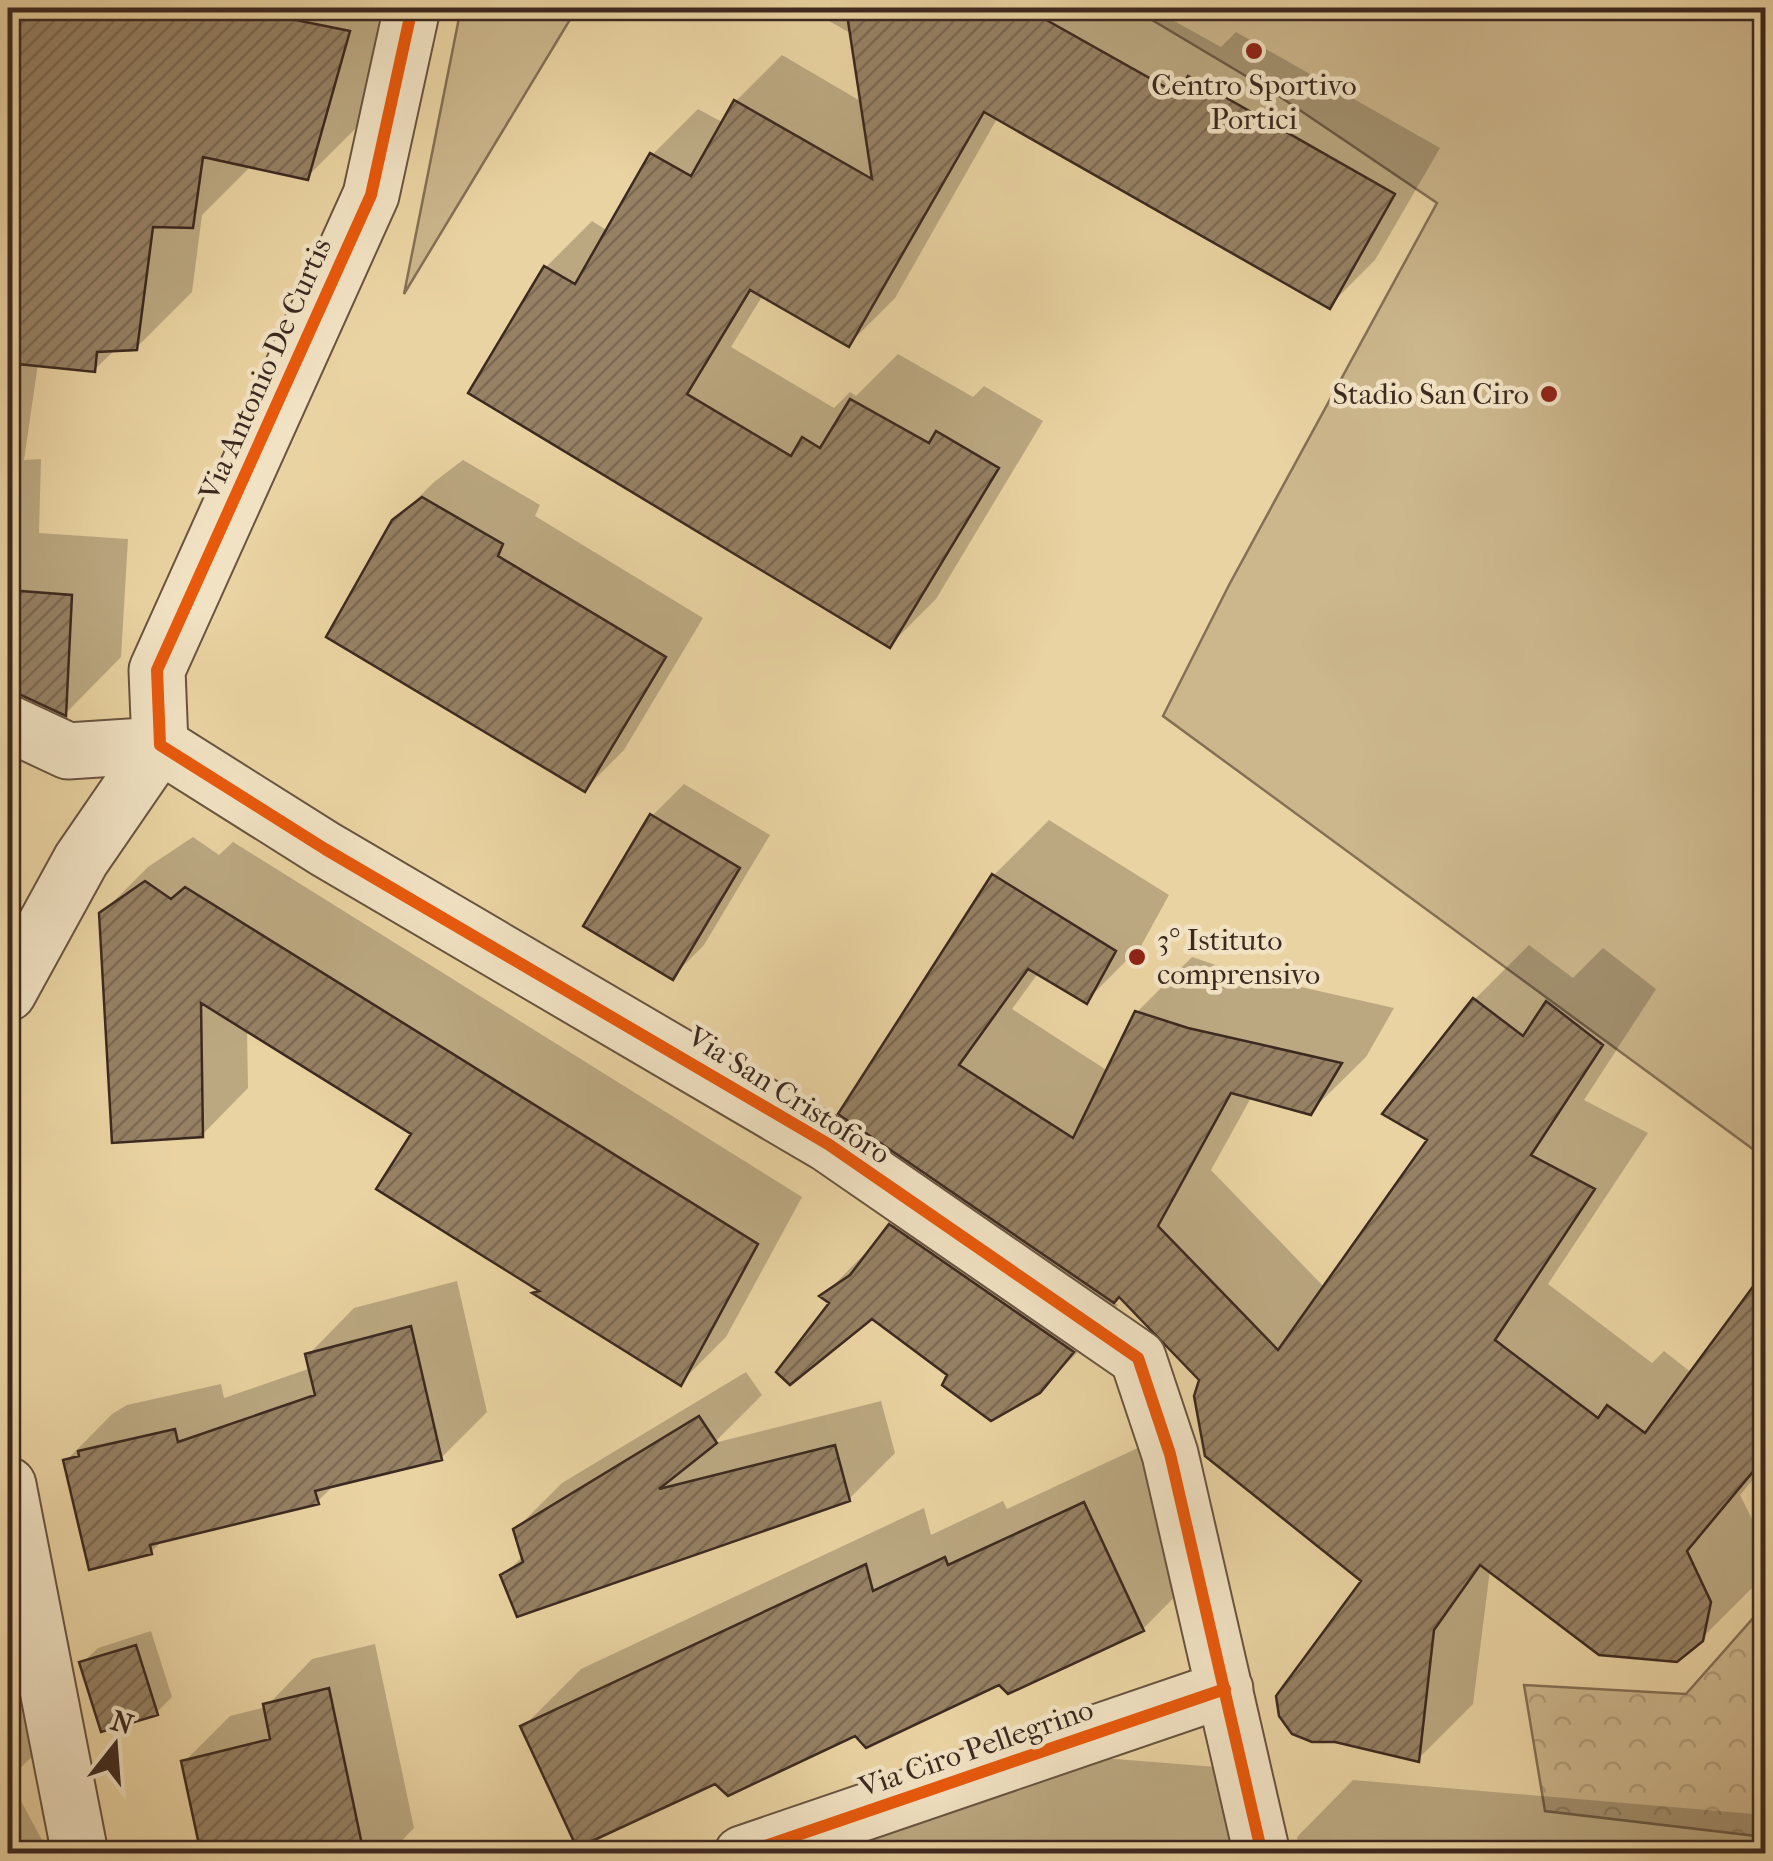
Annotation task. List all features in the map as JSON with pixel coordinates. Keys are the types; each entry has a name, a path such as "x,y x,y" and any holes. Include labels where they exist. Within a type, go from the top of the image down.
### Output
{"street":[{"name":"Via Antonio De Curtis","path":"160,745 157,670 372,195 412,8"},
{"path":"8,723 68,751 160,745"},
{"path":"8,992 81,860 160,745"},
{"name":"Via San Cristoforo","path":"160,745 342,858 828,1144 1138,1358 1170,1454 1262,1854"},
{"path":"8,1485 80,1854"},
{"name":"Via Ciro Pellegrino","path":"742,1854 1226,1689"}],"green space":[{"path":"461,8 577,8 404,294"},
{"name":"Stadio San Ciro","path":"1132,8 1765,8 1765,1158 1163,716 1229,585 1437,203 1276,94"},
{"path":"1763,1607 1765,1837 1545,1811 1524,1685 1686,1694"}],"building":[{"path":"8,8 273,8 271,15 350,31 308,180 203,157 193,228 153,227 137,350 97,352 95,372 8,363"},
{"path":"846,8 1025,8 1178,94 1188,76 1395,194 1330,309 984,112 849,347 750,290 687,394 791,456 802,437 820,448 850,399 929,443 936,431 999,468 890,648 468,393 544,266 575,284 650,153 691,176 734,100 872,179"},
{"path":"422,497 503,544 498,556 666,657 585,792 326,637 392,520"},
{"path":"8,590 72,595 66,716 8,692"},
{"path":"650,814 740,868 673,980 583,926"},
{"path":"992,874 1116,951 1087,1004 1028,969 959,1065 1073,1138 1135,1011 1188,1028 1342,1063 1311,1115 1231,1093 1158,1226 1278,1350 1427,1140 1382,1114 1473,998 1523,1036 1546,1001 1603,1045 1531,1155 1595,1189 1495,1340 1598,1418 1607,1405 1645,1433 1766,1269 1766,1456 1687,1551 1711,1602 1703,1641 1677,1662 1599,1655 1480,1565 1434,1630 1419,1762 1335,1742 1312,1742 1292,1734 1279,1716 1276,1696 1361,1581 1205,1456 1194,1396 1199,1380 1119,1297 1114,1303 838,1114"},
{"path":"145,881 171,899 185,887 758,1244 681,1386 376,1189 411,1134 201,1003 203,1137 112,1143 99,913"},
{"path":"889,1224 1074,1352 1040,1393 991,1421 942,1385 947,1375 872,1319 790,1385 776,1372 829,1303 819,1296 850,1275"},
{"path":"411,1326 442,1460 315,1491 319,1504 150,1545 152,1554 89,1570 63,1460 79,1456 78,1451 175,1429 178,1442 315,1395 305,1354"},
{"path":"699,1416 717,1443 659,1489 835,1445 850,1501 517,1617 500,1575 523,1562 513,1529"},
{"path":"1084,1502 1144,1631 1008,1694 999,1685 866,1748 855,1736 728,1796 715,1784 577,1848 520,1726 866,1564 873,1591 945,1557 948,1565"},
{"path":"136,1645 158,1715 101,1732 79,1662"},
{"path":"329,1688 364,1854 201,1854 181,1761 270,1739 263,1704"}],"cycle path":[{"path":"412,8 371,195 157,670 160,745 325,849 828,1144 1138,1358 1170,1454 1262,1854"},
{"path":"742,1854 1225,1689"}],"place":[{"name":"Centro Sportivo Portici","path":"1254,51"},
{"name":"Stadio San Ciro","path":"1549,394"},
{"name":"3° Istituto comprensivo","path":"1137,957"}]}
